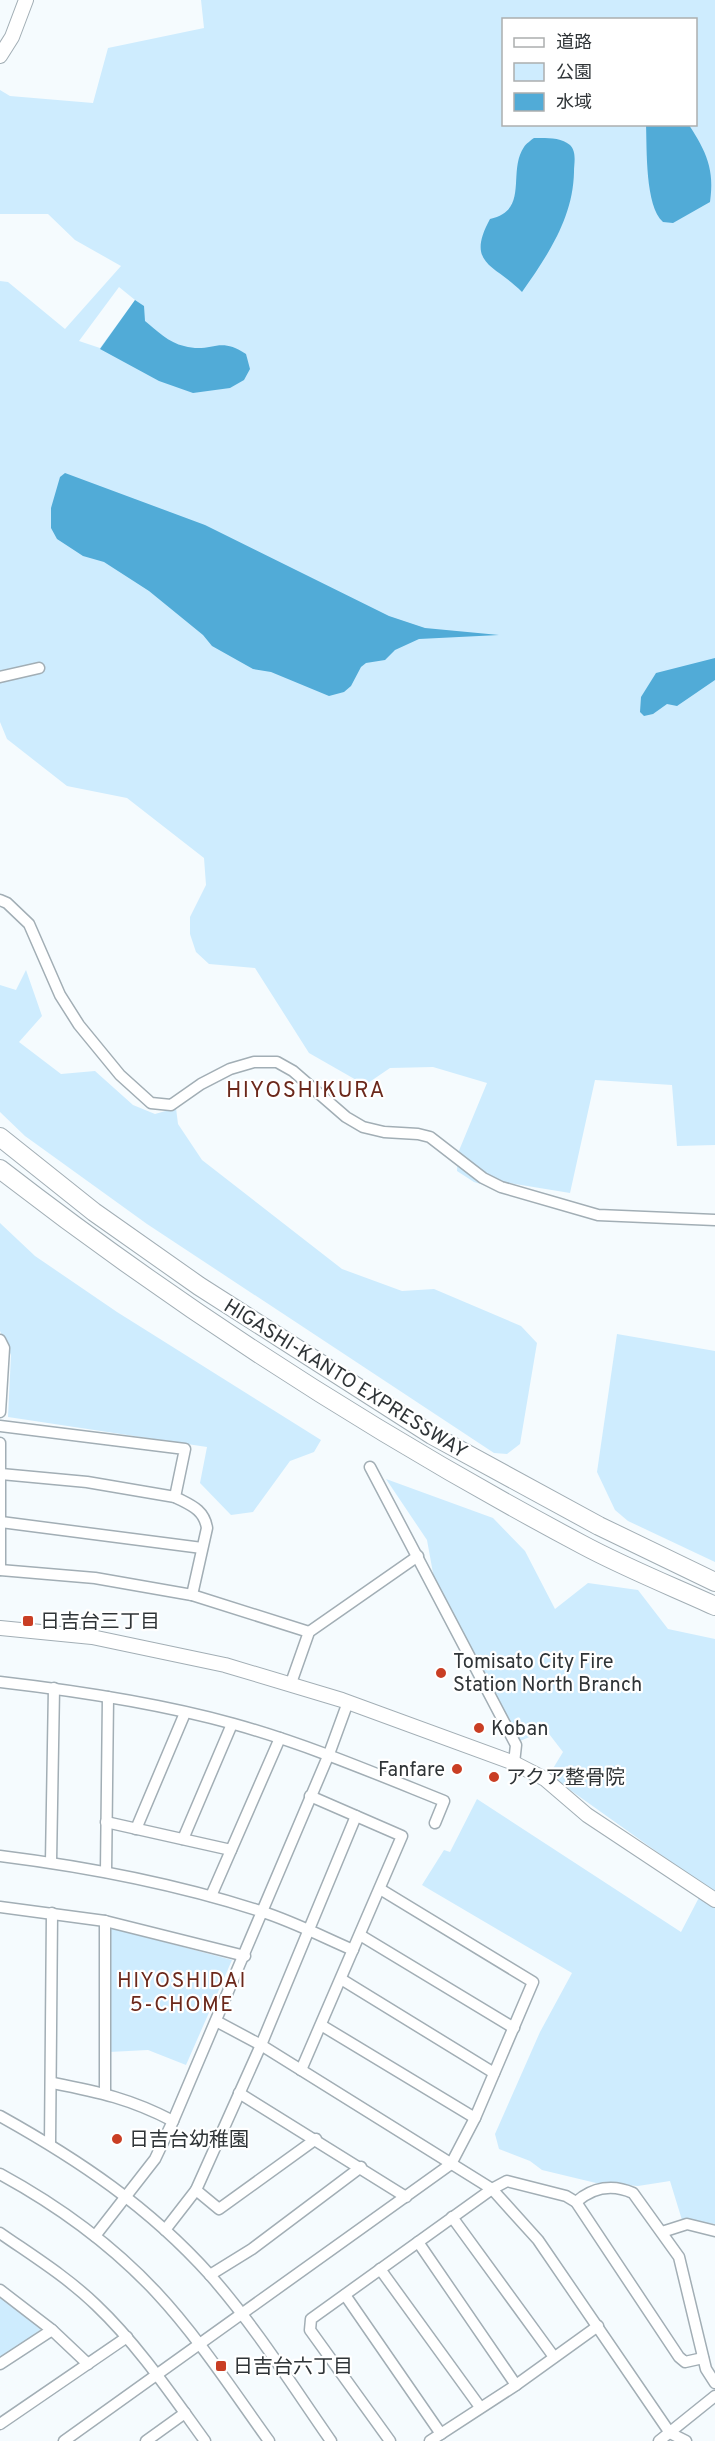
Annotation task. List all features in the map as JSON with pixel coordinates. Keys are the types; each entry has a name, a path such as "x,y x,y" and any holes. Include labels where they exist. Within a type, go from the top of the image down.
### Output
{"highway":[{"name":"HIGASHI-KANTO EXPRESSWAY","path":"0,1137 94,1212 199,1286 432,1435 599,1526 715,1582"},
{"name":"HIGASHI-KANTO EXPRESSWAY","path":"0,1169 81,1232 186,1307 343,1407 585,1546 715,1606"}],"street":[{"path":"0,56 12,37 26,0"},
{"path":"0,677 39,668"},
{"path":"0,900 8,903 29,924 60,995 79,1024 120,1075 151,1103 171,1105 201,1084 230,1069 254,1062 277,1062 293,1071 346,1118 384,1132 430,1137 483,1178 501,1187 598,1215 715,1220"},
{"path":"0,1340 4,1348 0,1412"},
{"path":"0,1426 185,1449 175,1497"},
{"path":"0,1443 0,1570 95,1578 192,1595 309,1632"},
{"path":"370,1467 516,1745 514,1762"},
{"path":"1,1474 87,1482 175,1497 198,1509 206,1518 207,1528 192,1595"},
{"path":"1,1522 202,1548"},
{"path":"291,1683 309,1632 418,1556"},
{"path":"0,1628 92,1637 158,1649 291,1683 514,1762 545,1779 587,1815 715,1900"},
{"path":"0,1682 108,1697 232,1724 280,1738 329,1754 444,1801 435,1823"},
{"path":"51,1862 54,1688"},
{"path":"106,1872 108,1697"},
{"path":"95,2236 128,2197 155,2159 174,2121 329,1754 348,1702"},
{"path":"136,1829 185,1713"},
{"path":"183,1839 232,1724"},
{"path":"211,1896 280,1738"},
{"path":"301,2070 402,1836 310,1796"},
{"path":"165,2230 196,2190 261,2045 356,1816"},
{"path":"106,1822 231,1850"},
{"path":"0,1856 106,1872 211,1896 263,1912 353,1950"},
{"path":"64,2441 451,2164 475,2118 533,1982 380,1889"},
{"path":"0,1907 105,1921 245,1956"},
{"path":"50,2144 53,2084 52,1913"},
{"path":"105,1921 105,2093"},
{"path":"360,1935 514,2028"},
{"path":"341,1979 494,2073"},
{"path":"216,2020 261,2045 492,2189 538,2240 670,2433 686,2441"},
{"path":"321,2025 475,2118"},
{"path":"53,2084 105,2093 139,2103 174,2121"},
{"path":"239,2093 406,2197"},
{"path":"0,2116 88,2167 128,2197 165,2230 210,2275 331,2441"},
{"path":"196,2190 219,2209 316,2139"},
{"path":"210,2275 252,2249 361,2167"},
{"path":"0,2174 65,2214 95,2236 157,2294 199,2344 269,2441"},
{"path":"390,2441 310,2330 311,2319 452,2217 507,2181 566,2196 576,2202 679,2357 685,2362 703,2358"},
{"path":"576,2202 600,2188 621,2188 633,2193 679,2257 706,2370 715,2383"},
{"path":"452,2217 554,2357"},
{"path":"662,2232 687,2224 715,2231"},
{"path":"0,2233 62,2276 95,2304 127,2337 157,2374 205,2441"},
{"path":"418,2242 516,2385"},
{"path":"380,2269 480,2407"},
{"path":"0,2290 52,2330 88,2364"},
{"path":"345,2295 441,2434"},
{"path":"430,2441 516,2385 598,2326"},
{"path":"0,2364 52,2330"},
{"path":"0,2424 127,2337"},
{"path":"659,2441 715,2396"},
{"path":"146,2441 185,2413"}],"green space":[{"path":"201,0 715,0 715,1145 677,1146 672,1085 595,1080 570,1193 509,1183 494,1188 474,1182 457,1171 458,1153 487,1083 433,1067 390,1068 365,1085 309,1053 255,968 209,964 196,952 190,934 190,917 206,885 204,858 127,798 67,786 7,739 0,722 0,281 8,282 65,329 121,266 75,240 48,214 0,214 0,90 10,96 93,103 108,48 204,28","holes":["119,287 135,300 100,348 79,341"]},
{"path":"26,970 42,1016 19,1042 61,1074 95,1071 133,1105 155,1114 176,1108 178,1124 202,1160 342,1269 402,1291 434,1289 521,1326 537,1343 520,1444 507,1454 494,1453 147,1224 25,1136 0,1112 0,985 16,990"},
{"path":"0,1223 35,1256 117,1312 321,1440 314,1452 290,1461 253,1512 231,1515 200,1483 207,1447 8,1417 11,1355 0,1331"},
{"path":"617,1334 715,1351 715,1562 628,1521 615,1510 597,1472"},
{"path":"386,1479 493,1518 525,1551 555,1609 588,1583 638,1590 668,1629 715,1639 715,2224 682,2220 670,2181 638,2186 596,2183 542,2170 530,2161 499,2149 495,2134 540,2032 572,1973 422,1885 444,1850 450,1852 477,1799 681,1932 705,1886 549,1775 563,1752 546,1730 520,1741 435,1584 427,1540"},
{"path":"108,1927 232,1960 186,2065 148,2050 109,2052"},
{"path":"0,2296 40,2326 40,2330 0,2361"}],"water":[{"path":"646,126 690,126 708,161 711,180 710,202 673,223 663,222 653,203 647,162"},
{"path":"534,138 558,139 570,145 574,154 573,189 564,220 550,250 522,292 486,262 481,246 483,234 490,219 502,214 510,207 514,199 519,157 525,146"},
{"path":"135,300 144,306 145,321 173,342 194,348 228,346 246,354 250,369 244,380 230,388 193,393 159,381 100,349"},
{"path":"65,473 205,525 389,616 425,628 499,635 419,639 395,650 385,660 366,663 361,667 351,686 344,692 329,696 271,672 253,669 212,646 203,635 149,591 104,562 83,556 57,539 51,528 51,508 60,477"},
{"path":"715,658 715,680 677,706 667,704 653,714 644,716 640,712 641,697 656,673"}],"place":[{"name":"日吉台三丁目","path":"28,1621"},
{"name":"Tomisato City Fire Station North Branch","path":"441,1673"},
{"name":"Koban","path":"479,1728"},
{"name":"Fanfare","path":"457,1769"},
{"name":"アクア整骨院","path":"494,1777"},
{"name":"日吉台幼稚園","path":"117,2139"},
{"name":"日吉台六丁目","path":"221,2366"}],"district":[{"name":"HIYOSHIKURA","path":"306,1089"},
{"name":"HIYOSHIDAI 5-CHOME","path":"182,1992"}]}
